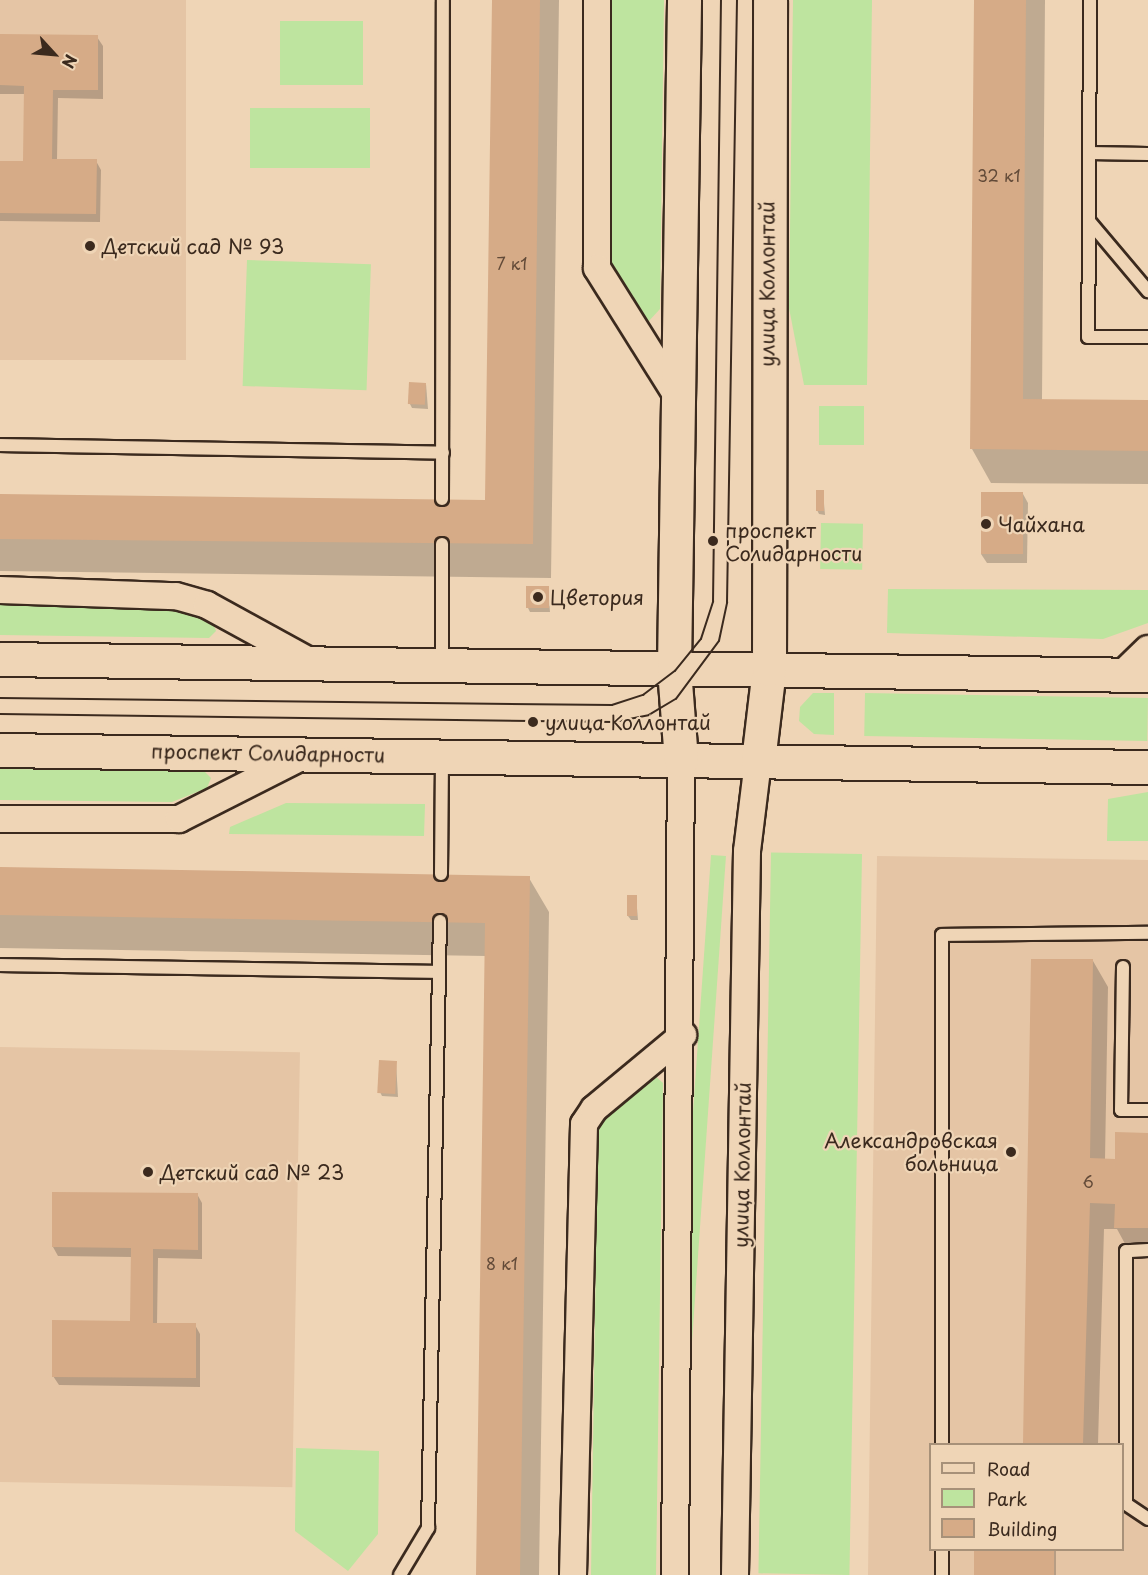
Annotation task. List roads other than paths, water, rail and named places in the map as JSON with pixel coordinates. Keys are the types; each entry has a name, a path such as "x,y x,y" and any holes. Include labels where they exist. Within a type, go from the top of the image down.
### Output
{"main road":[{"path":"681,760 674,668 684,0"},
{"name":"улица Коллонтай","path":"758,761 769,669 770,0"},
{"path":"0,659 1135,675"},
{"name":"проспект Солидарности","path":"0,750 1148,767"}],"street":[{"path":"597,0 597,268 678,397"},
{"path":"0,590 176,596 207,606 314,663"},
{"path":"1135,675 1148,650"},
{"path":"0,819 179,819 309,753"},
{"path":"675,1575 683,1035 681,760"},
{"name":"улица Коллонтай","path":"735,1575 747,851 758,761"},
{"path":"573,1575 584,1124 594,1110 683,1035"}],"lane":[{"path":"442,500 443,0"},
{"path":"1090,0 1088,337 1148,337"},
{"path":"1089,153 1148,154"},
{"path":"1089,221 1148,291"},
{"path":"0,445 443,453"},
{"path":"442,544 442,665"},
{"path":"441,874 442,756"},
{"path":"400,1575 428,1528 440,921"},
{"path":"942,1443 942,935 1148,933"},
{"path":"0,965 438,972"},
{"path":"1123,966 1121,1110 1148,1110"},
{"path":"1148,1250 1126,1251 1126,1504 1148,1519"},
{"path":"942,1551 942,1575"}],"tram line":[{"path":"0,698 612,705 643,695 675,671 701,639 713,602 721,0"},
{"path":"0,714 614,722 649,715 676,699 719,641 727,603 737,0"}],"place":[{"name":"Детский сад № 93","path":"90,246"},
{"name":"Чайхана","path":"986,524"},
{"name":"проспект Солидарности","path":"713,541"},
{"name":"Цветория","path":"538,597"},
{"name":"улица Коллонтай","path":"533,722"},
{"name":"Александровская больница","path":"1011,1152"},
{"name":"Детский сад № 23","path":"148,1172"}]}
